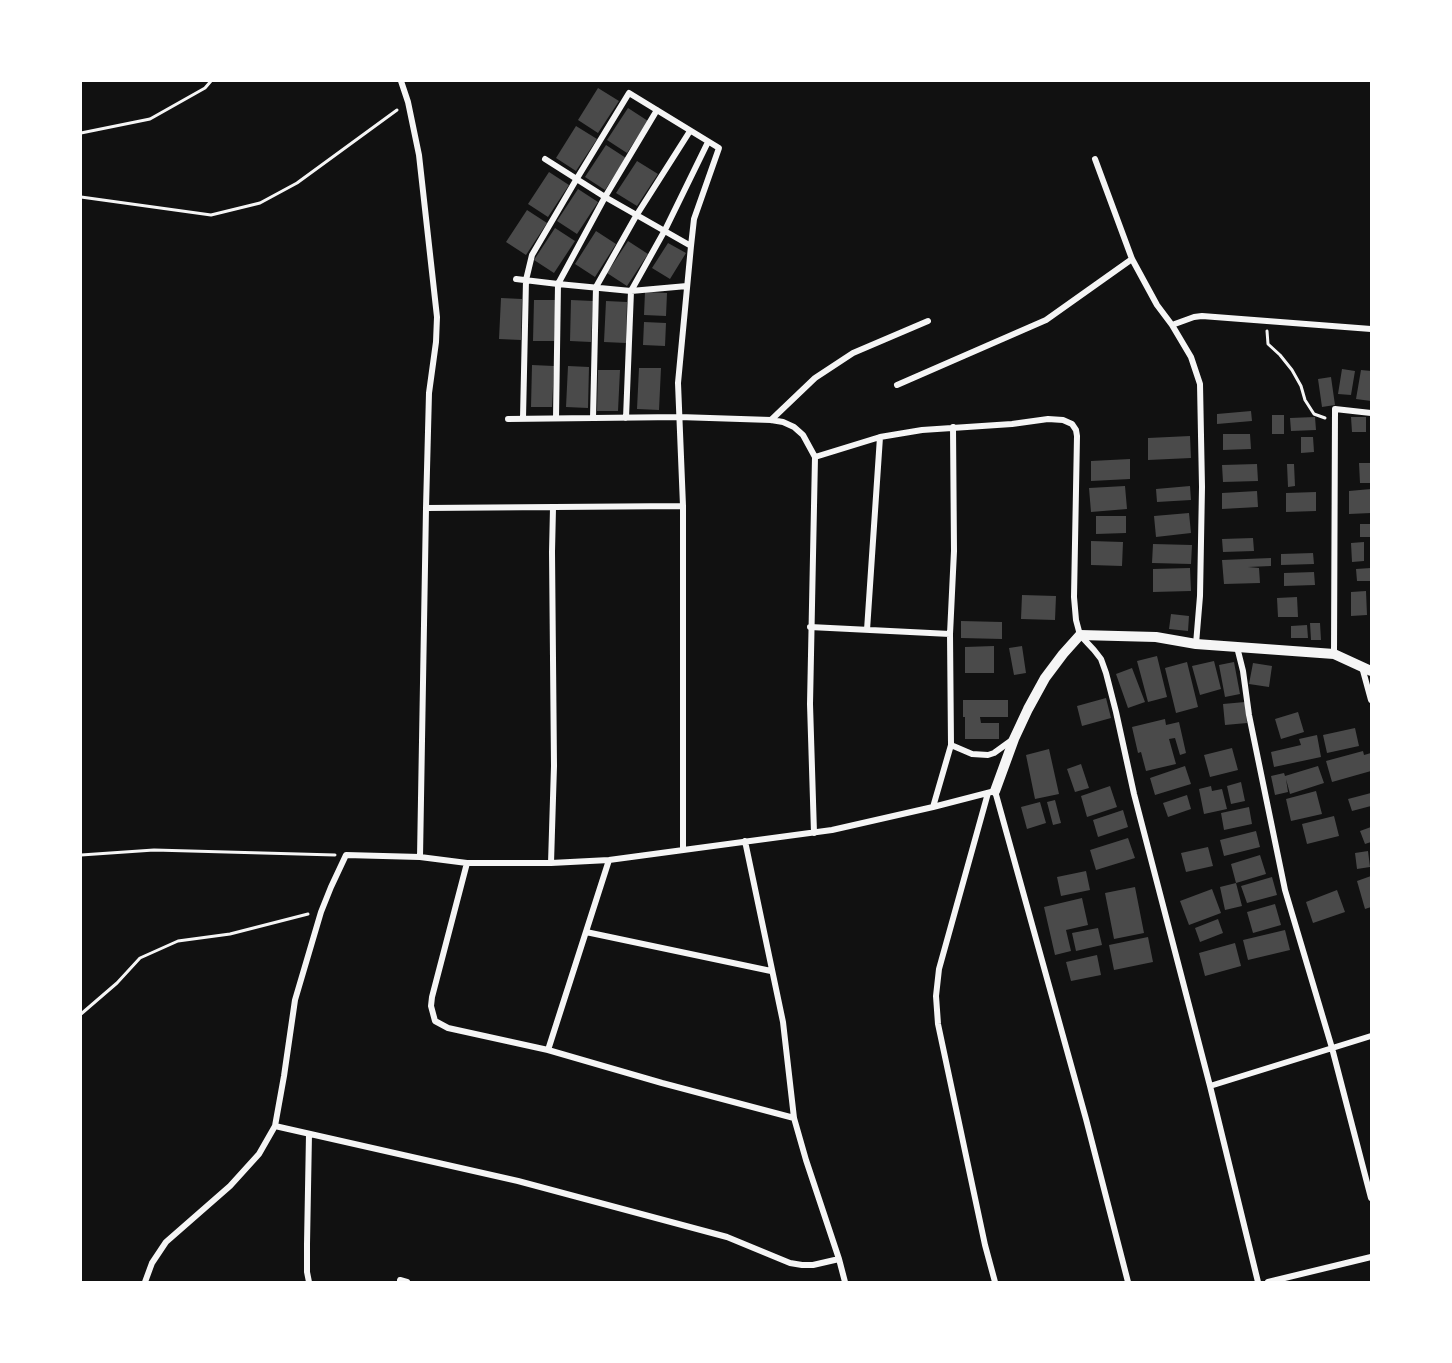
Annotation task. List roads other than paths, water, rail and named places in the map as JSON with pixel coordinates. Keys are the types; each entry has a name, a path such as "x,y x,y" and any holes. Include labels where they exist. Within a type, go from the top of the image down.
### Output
{"street":[{"path":"401,81 408,102 419,155 438,317 429,393 420,857"},
{"path":"523,418 526,280 532,255 629,93 719,148 694,219 678,383 683,506 683,850"},
{"path":"556,418 558,284 605,197 657,110"},
{"path":"594,418 596,287 636,216 690,131"},
{"path":"626,418 631,291 665,230 708,142"},
{"path":"545,159 576,180 690,246"},
{"path":"1095,159 1132,259 1157,305 1191,357 1200,384 1202,487 1200,608 1196,644"},
{"path":"897,385 1046,320 1132,259"},
{"path":"516,279 631,291 687,286"},
{"path":"1172,325 1202,316 1371,329"},
{"path":"771,420 815,378 843,360 928,321"},
{"path":"1335,654 1335,409 1371,413"},
{"path":"508,418 679,417 771,420 794,427 803,435 815,457 810,627 810,725 814,832"},
{"path":"815,457 880,437 922,430 1012,424 1048,419 1063,420 1072,424 1076,429 1074,597 1080,636 1095,650 1106,673 1134,794 1258,1282"},
{"path":"933,807 951,745 953,427"},
{"path":"867,630 880,437"},
{"path":"426,508 683,506"},
{"path":"551,863 554,766 553,508"},
{"path":"810,627 950,634"},
{"path":"995,1282 938,1024 936,996 939,969 991,792 1014,738 1046,678 1080,636 1156,637 1196,644 1335,654 1366,669 1371,700"},
{"path":"1237,647 1285,890 1332,1048 1371,1198"},
{"path":"951,745 972,754 988,755 1014,738"},
{"path":"144,1282 152,1263 166,1242 230,1186 259,1154 275,1126 295,1000 321,912 346,855 420,857 467,862 551,863 609,860 814,832 933,807 991,792"},
{"path":"991,792 1083,1108 1128,1282"},
{"path":"746,841 783,1022 794,1118 846,1282"},
{"path":"548,1050 609,860"},
{"path":"467,862 432,997 432,1013 435,1021 448,1028 548,1050 794,1118"},
{"path":"586,932 771,971"},
{"path":"1210,1086 1371,1036"},
{"path":"275,1126 518,1181 727,1238 790,1263 813,1265 839,1259"},
{"path":"309,1134 307,1244 309,1282"},
{"path":"1268,1282 1371,1257"}]}
